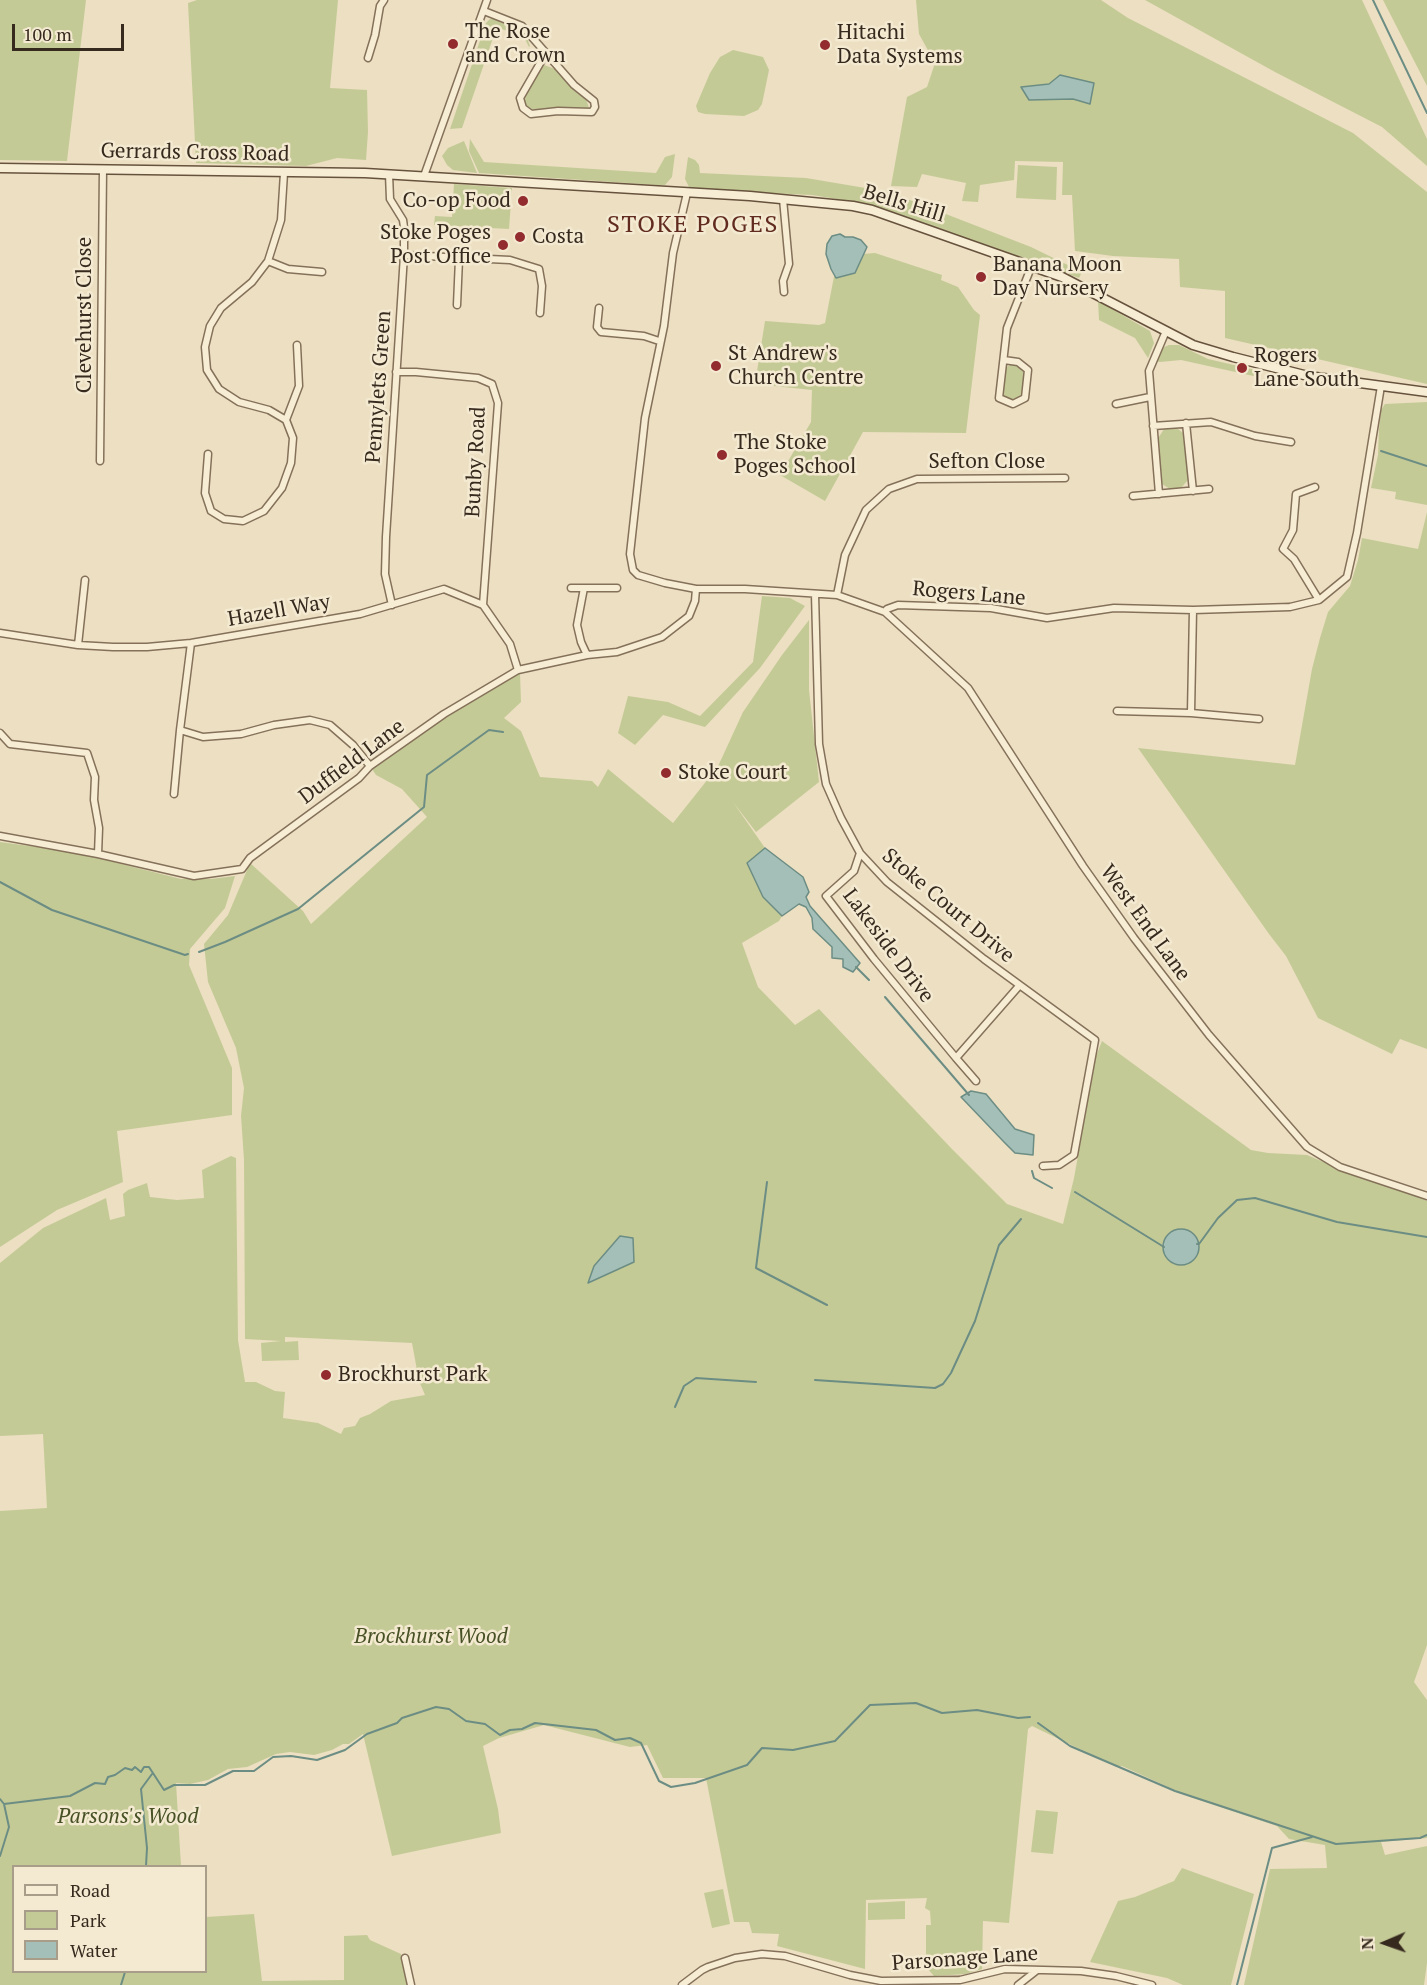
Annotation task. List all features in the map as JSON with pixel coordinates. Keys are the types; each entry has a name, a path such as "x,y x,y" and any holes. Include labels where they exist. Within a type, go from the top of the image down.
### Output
{"main road":[{"name":"Gerrards Cross Road","path":"0,168 389,174"},
{"name":"Bells Hill","path":"389,174 825,202 872,210 1062,277 1193,345 1308,376 1427,392"}],"street":[{"path":"368,58 380,6 384,0"},
{"path":"424,176 488,0"},
{"path":"484,11 522,26 546,53 574,85 594,101 596,107 592,112 558,111 531,114 523,108 520,98 546,53"},
{"name":"Clevehurst Close","path":"100,461 103,169"},
{"path":"208,454 205,493 211,511 224,519 243,521 264,511 282,488 291,463 293,438 285,420 269,410 239,402 219,389 207,370 205,347 210,326 221,308 252,282 268,261 281,220 284,173"},
{"name":"Pennylets Green","path":"389,174 390,199 403,219 404,227 385,574 392,605"},
{"name":"Rogers Lane","path":"687,193 645,418 631,562 633,570 638,575 696,589 745,589 837,595 885,612 898,604 991,608 1047,618 1114,608 1193,610 1290,607 1319,600 1347,577 1359,522 1381,386"},
{"path":"783,199 789,264 783,281 784,292"},
{"path":"404,255 510,260 539,269 542,286 540,313"},
{"path":"457,305 459,259"},
{"path":"268,261 288,269 322,272"},
{"path":"1004,360 1018,362 1028,370 1025,398 1013,404 999,398 1007,328 1032,265"},
{"path":"598,308 597,327 601,332 644,336 659,341"},
{"path":"1159,494 1149,371 1166,331"},
{"path":"285,420 299,386 297,345"},
{"name":"Bunby Road","path":"396,372 478,378 492,384 498,403 483,604"},
{"path":"1116,404 1150,398"},
{"path":"1153,426 1211,422 1255,436 1291,442"},
{"path":"1186,423 1193,490"},
{"name":"Sefton Close","path":"837,595 844,555 866,510 889,489 917,479 1065,478"},
{"path":"1315,487 1296,494 1293,530 1283,549 1294,560 1319,600"},
{"path":"1133,496 1209,489"},
{"path":"78,645 85,580"},
{"path":"571,588 617,588"},
{"path":"584,588 577,625 587,656"},
{"name":"Hazell Way","path":"0,633 78,645 147,647 191,643 360,614 444,589 483,604"},
{"name":"Duffield Lane","path":"0,836 98,854 194,876 242,869 250,858 359,778 370,766 444,714 518,670 618,652 662,637 688,616 695,601 696,589"},
{"name":"Stoke Court Drive","path":"815,594 819,744 824,774 837,810 860,853 887,882 1019,986 1095,1040 1074,1155 1056,1165"},
{"path":"483,604 510,644 518,670"},
{"path":"1191,713 1193,610"},
{"name":"West End Lane","path":"885,612 968,688 1083,866 1134,938 1209,1035 1307,1147 1341,1167 1409,1188 1427,1196"},
{"path":"174,794 191,643"},
{"path":"1117,711 1191,713 1259,719"},
{"path":"180,730 203,737 232,735 274,725 310,720 330,725 370,766"},
{"path":"0,733 10,744 87,753 95,777 94,800 99,828 98,854"},
{"name":"Lakeside Drive","path":"860,853 854,871 826,896 874,959 976,1081"},
{"path":"956,1058 1019,986"},
{"path":"1043,1166 1056,1165 1054,1174"},
{"name":"Parsonage Lane","path":"682,1985 708,1967 735,1958 762,1954 785,1956 850,1975 881,1981 960,1980 1005,1969 1081,1971 1116,1976 1152,1985"},
{"path":"405,1958 411,1985"},
{"path":"1018,1985 1036,1970"}],"green space":[{"path":"0,0 86,0 67,161 0,160"},
{"path":"197,0 338,0 330,88 367,90 366,160 337,158 306,166 196,163 188,3"},
{"path":"916,0 1101,0 1128,18 1353,133 1427,192 1427,384 1225,338 1225,291 1180,287 1179,259 1113,256 1075,251 1072,195 1062,195 1063,162 1015,161 1014,180 980,185 978,202 962,201 966,183 922,174 917,187 891,186 907,97 927,87 935,63 919,34"},
{"path":"1145,0 1362,0 1427,139 1427,166 1382,127 1275,72"},
{"path":"1383,0 1427,0 1427,86"},
{"path":"490,19 519,31 527,38 530,46 518,34 501,29 494,35 462,128 450,129 486,23"},
{"path":"733,50 763,57 769,70 762,104 758,110 744,116 698,112 696,106 710,73 720,57"},
{"path":"544,65 555,69 577,93 586,99 589,108 585,111 525,108 523,97"},
{"path":"470,139 484,162 656,173 665,157 675,154 672,177 665,185 479,173 469,151"},
{"path":"464,141 477,173 453,170 442,156 448,148"},
{"path":"688,157 699,165 700,173 806,178 889,192 1031,247 1082,272 1079,278 873,205 812,195 701,190 689,187 685,179"},
{"path":"1018,165 1057,167 1056,200 1016,198"},
{"path":"454,184 512,188 509,229 434,225 435,216 452,217"},
{"path":"875,253 942,275 941,280 958,287 980,315 966,433 863,432 825,501 780,475 811,422 812,390 755,384 765,321 819,325 825,323 838,256"},
{"path":"1098,301 1150,331 1154,343 1148,358 1135,338 1099,320"},
{"path":"1179,345 1208,359 1260,371 1258,377 1181,360 1156,361 1162,348"},
{"path":"1011,364 1018,366 1024,373 1022,393 1011,400 1002,395 1003,370"},
{"path":"1427,402 1427,505 1395,499 1396,492 1371,488 1378,455 1381,410 1385,404"},
{"path":"1177,428 1184,434 1188,480 1181,488 1170,489 1162,484 1157,440 1164,429"},
{"path":"1427,512 1427,1049 1400,1039 1392,1054 1318,1018 1286,956 1138,748 1295,765 1312,669 1320,638 1328,612 1350,586 1362,538 1418,549"},
{"path":"762,596 790,598 805,606 760,668 705,727 663,715 635,745 618,733 628,696 668,702 700,716 753,662"},
{"path":"809,620 809,690 819,782 756,832 733,802 765,848 748,863 763,897 782,916 779,921 742,943 758,987 795,1025 819,1009 1007,1204 1063,1224 1074,1178 1096,1056 1102,1041 1251,1150 1307,1155 1352,1174 1406,1190 1427,1201 1427,1645 1414,1682 1427,1700 1427,1838 1381,1842 1385,1855 1427,1846 1427,1963 1424,1985 1244,1985 1270,1869 1327,1868 1325,1845 1289,1839 1277,1826 1190,1797 1122,1766 1117,1767 1032,1726 1028,1729 1009,1923 983,1921 982,1969 966,1974 934,1976 926,1967 926,1925 931,1925 930,1911 925,1908 927,1898 866,1900 865,1969 777,1946 779,1934 752,1933 749,1922 734,1922 706,1778 663,1778 647,1745 630,1747 544,1725 499,1738 483,1746 498,1809 501,1833 392,1856 363,1734 349,1744 314,1755 290,1752 276,1754 247,1767 228,1769 208,1780 190,1784 176,1783 181,1865 12,1865 12,1973 207,1973 207,1917 254,1914 262,1981 344,1980 344,1936 367,1935 370,1940 401,1954 411,1985 0,1985 0,1511 47,1508 43,1434 0,1436 0,1263 43,1228 106,1198 110,1220 125,1216 123,1194 147,1183 150,1197 177,1200 204,1198 202,1170 231,1156 236,1158 238,1340 245,1382 256,1382 275,1391 285,1392 283,1418 318,1423 341,1434 344,1428 355,1426 360,1418 391,1401 425,1395 419,1381 412,1343 285,1337 285,1342 298,1341 299,1360 262,1361 261,1343 281,1341 245,1339 244,1160 241,1116 244,1088 236,1048 208,982 204,944 228,915 250,863 303,911 311,924 427,817 402,789 376,775 372,769 444,716 520,673 521,702 504,718 521,731 540,777 592,781 598,787 608,769 673,823 712,774 714,775 743,712"},
{"path":"0,842 74,852 181,879 235,876 225,908 190,949 189,965 232,1068 232,1115 117,1131 123,1182 57,1210 0,1247"},
{"path":"1036,1810 1058,1812 1053,1854 1031,1852"},
{"path":"1182,1868 1254,1894 1231,1985 1183,1985 1167,1978 1090,1962 1118,1901 1135,1897 1174,1881"},
{"path":"723,1889 730,1924 712,1928 704,1893"},
{"path":"905,1901 905,1919 868,1920 868,1903"}],"water":[{"path":"1060,75 1094,83 1090,104 1073,99 1029,100 1021,87 1049,84"},
{"path":"840,234 861,240 867,247 855,273 836,278 826,254 827,244 832,236"},
{"path":"765,848 803,877 809,892 806,897 810,906 860,963 853,972 843,967 843,959 832,958 832,947 813,929 812,918 806,907 799,904 782,916 763,897 747,863"},
{"path":"971,1091 986,1094 1015,1129 1034,1135 1033,1155 1015,1153 1004,1142 961,1097"},
{"path":"1181,1229 1194,1234 1199,1247 1194,1260 1181,1265 1168,1260 1163,1247 1168,1234"},
{"path":"620,1236 633,1238 634,1262 588,1283 594,1266"}],"waterway":[{"path":"1373,0 1427,113"},
{"path":"1381,451 1427,466"},
{"path":"199,952 298,909 424,807 427,775 489,730 503,732"},
{"path":"0,882 52,910 185,955 188,954"},
{"path":"856,967 869,980"},
{"path":"885,997 969,1095"},
{"path":"1032,1171 1034,1178 1052,1188"},
{"path":"767,1182 756,1268 827,1305"},
{"path":"1075,1192 1164,1247"},
{"path":"1197,1244 1218,1218 1237,1200 1255,1198 1337,1222 1427,1237"},
{"path":"815,1380 935,1388 943,1384 951,1373 975,1321 999,1245 1021,1219"},
{"path":"675,1407 684,1386 696,1378 756,1382"},
{"path":"0,1799 4,1804 70,1796 95,1783 105,1784 108,1777 125,1768 132,1770 135,1767 141,1772 144,1767 149,1767 164,1790 174,1785 205,1785 233,1771 254,1771 273,1757 291,1756 317,1760 345,1750 367,1734 397,1723 402,1718 436,1707 449,1709 466,1721 485,1724 500,1735 535,1723 596,1730 615,1740 630,1738 641,1743 659,1781 671,1787 695,1783 747,1765 762,1748 793,1750 835,1741 870,1705 916,1703 942,1713 977,1710 1018,1718 1030,1717"},
{"path":"1038,1723 1070,1746 1175,1791 1336,1844 1420,1838 1427,1835"},
{"path":"146,1865 147,1848 141,1789 152,1774"},
{"path":"0,1856 9,1827 4,1804"},
{"path":"1237,1985 1272,1848 1312,1837"},
{"path":"121,1985 125,1973"}],"place":[{"name":"The Rose and Crown","path":"453,44"},
{"name":"Hitachi Data Systems","path":"825,45"},
{"name":"Co-op Food","path":"523,201"},
{"name":"Costa","path":"520,237"},
{"name":"Stoke Poges Post Office","path":"503,245"},
{"name":"Banana Moon Day Nursery","path":"981,277"},
{"name":"St Andrew's Church Centre","path":"716,366"},
{"name":"Rogers Lane South","path":"1242,368"},
{"name":"The Stoke Poges School","path":"722,455"},
{"name":"Stoke Court","path":"666,773"},
{"name":"Brockhurst Park","path":"326,1375"}],"district":[{"name":"STOKE POGES","path":"693,225"}],"park label":[{"name":"Brockhurst Wood","path":"431,1637"},
{"name":"Parsons's Wood","path":"128,1817"}]}
